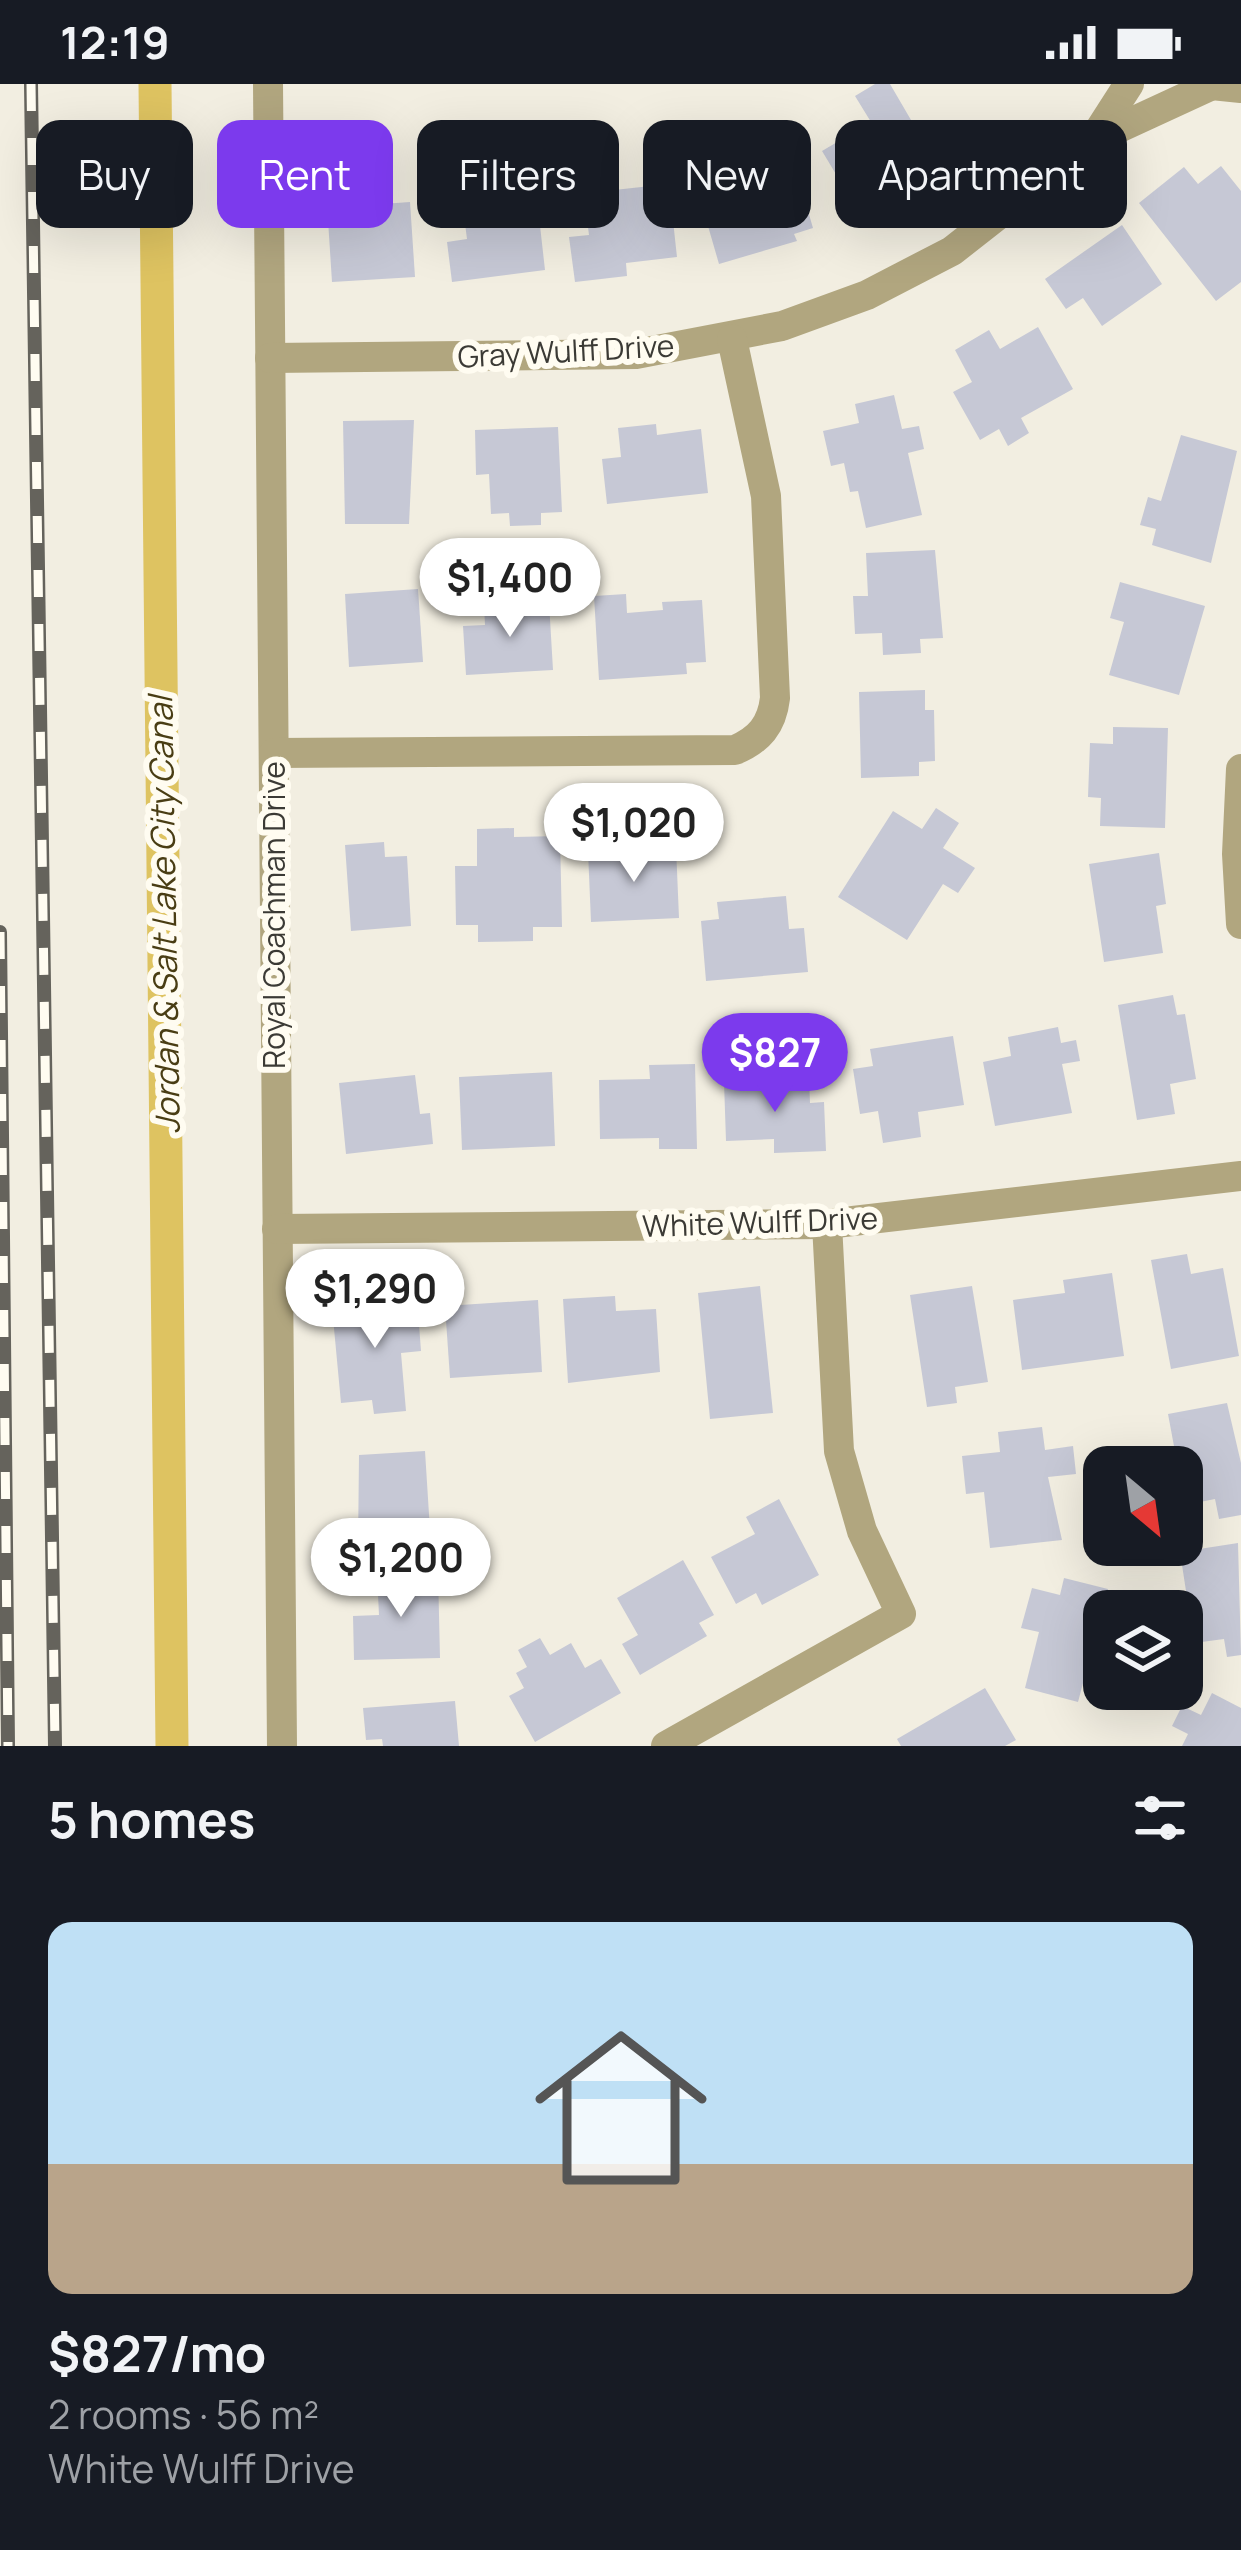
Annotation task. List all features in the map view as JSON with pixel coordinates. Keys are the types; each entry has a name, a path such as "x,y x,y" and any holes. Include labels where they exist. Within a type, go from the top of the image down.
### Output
{"street":[{"name":"Royal Coachman Drive","path":"268,84 282,1746"},
{"name":"Gray Wulff Drive","path":"1106,120 1129,84"},
{"name":"Gray Wulff Drive","path":"1127,127 1226,88"},
{"name":"Gray Wulff Drive","path":"270,358 579,357 732,339 823,313 906,277 985,228"},
{"path":"274,753 735,750 756,740 770,721 775,698 773,557 761,465 732,339"},
{"path":"1241,769 1237,854 1241,924"},
{"name":"White Wulff Drive","path":"277,1229 827,1224 1241,1175"},
{"path":"666,1746 901,1614 862,1531 839,1451 827,1224"}],"building":[{"path":"875,84 890,84 911,120 870,120 855,96"},
{"path":"835,143 835,173 822,151"},
{"path":"1221,166 1241,191 1241,282 1216,301 1139,203 1184,167 1198,184"},
{"path":"643,187 643,228 674,228 677,257 626,263 627,276 575,282 569,237 589,235 588,228 619,228 619,189"},
{"path":"410,202 415,277 332,282 329,228 393,228 393,203"},
{"path":"811,221 813,228 794,234 797,241 719,264 709,228 811,228"},
{"path":"466,228 540,228 545,270 452,282 447,242 467,239"},
{"path":"1124,228 1162,284 1102,326 1083,298 1066,309 1045,279"},
{"path":"1038,327 1073,389 1021,418 1029,433 1008,446 999,429 980,440 953,392 972,382 955,350 989,330 1000,349"},
{"path":"894,395 902,429 919,426 924,449 908,453 922,515 866,528 858,491 850,492 844,463 831,466 823,431 859,423 855,404"},
{"path":"414,420 409,524 345,524 343,421"},
{"path":"656,424 657,435 701,429 708,493 607,504 602,459 621,457 618,428"},
{"path":"558,427 562,512 541,513 541,525 510,526 509,513 491,514 489,474 476,475 475,430"},
{"path":"1181,435 1237,451 1211,563 1152,545 1156,529 1140,525 1148,497 1161,501"},
{"path":"935,550 943,638 920,639 921,653 883,655 882,633 855,634 853,596 868,596 866,553"},
{"path":"1120,582 1205,606 1179,695 1109,675 1124,622 1110,618"},
{"path":"418,589 423,662 349,667 345,594"},
{"path":"626,594 627,613 663,610 662,602 702,600 706,662 686,663 687,674 599,680 594,596"},
{"path":"549,602 553,670 466,675 463,626 485,625 484,606"},
{"path":"925,690 925,710 934,710 935,761 919,762 919,776 861,778 859,692"},
{"path":"1113,727 1168,728 1165,828 1100,826 1101,798 1088,797 1090,743 1113,744"},
{"path":"936,808 959,823 943,848 975,868 958,893 943,884 907,940 838,897 893,811 922,829"},
{"path":"514,828 514,837 560,836 562,927 533,927 533,941 478,942 478,925 456,925 455,866 477,866 477,829"},
{"path":"384,842 385,857 407,856 411,926 351,931 345,845"},
{"path":"676,847 679,918 591,922 588,851"},
{"path":"1159,853 1166,904 1156,906 1163,953 1104,962 1089,864"},
{"path":"786,896 789,929 804,928 808,972 706,981 701,921 719,919 717,902"},
{"path":"1173,995 1177,1015 1185,1014 1196,1079 1170,1084 1175,1114 1137,1120 1118,1005"},
{"path":"1058,1027 1061,1043 1076,1040 1080,1061 1062,1064 1072,1113 995,1126 983,1062 1011,1056 1008,1037"},
{"path":"953,1036 964,1105 918,1112 921,1137 883,1143 878,1111 860,1114 853,1069 873,1066 870,1049"},
{"path":"695,1064 697,1149 659,1149 659,1138 600,1139 599,1080 650,1079 649,1065"},
{"path":"552,1072 555,1146 462,1150 459,1077"},
{"path":"415,1075 420,1114 430,1113 433,1144 346,1154 339,1083"},
{"path":"809,1078 810,1103 824,1102 826,1151 774,1153 774,1139 726,1141 724,1082"},
{"path":"1187,1254 1191,1274 1223,1268 1239,1356 1171,1369 1151,1260"},
{"path":"1112,1273 1124,1356 1022,1370 1013,1300 1065,1293 1063,1280"},
{"path":"760,1286 773,1413 710,1419 698,1293"},
{"path":"972,1286 988,1382 955,1387 957,1403 927,1407 910,1295"},
{"path":"615,1296 616,1311 656,1309 660,1372 568,1383 563,1299"},
{"path":"417,1298 421,1351 401,1353 406,1411 374,1414 372,1400 341,1403 332,1307"},
{"path":"538,1300 542,1372 450,1378 445,1306"},
{"path":"1227,1403 1241,1463 1241,1515 1219,1519 1215,1499 1203,1501 1203,1446 1174,1446 1168,1414"},
{"path":"1042,1427 1045,1450 1073,1446 1076,1474 1048,1477 1062,1540 990,1548 984,1492 966,1494 962,1456 1000,1452 998,1432"},
{"path":"425,1451 430,1530 394,1532 395,1545 358,1548 359,1455"},
{"path":"779,1499 819,1575 762,1605 756,1593 736,1604 711,1557 755,1534 746,1517"},
{"path":"1238,1543 1241,1655 1227,1657 1224,1639 1203,1642 1203,1590 1186,1590 1182,1566 1203,1566 1203,1548"},
{"path":"683,1560 714,1615 699,1623 707,1636 640,1675 622,1644 638,1635 617,1598"},
{"path":"438,1572 440,1658 354,1660 353,1616 379,1615 377,1574"},
{"path":"1064,1578 1108,1589 1083,1590 1083,1683 1078,1702 1025,1688 1039,1632 1021,1628 1032,1588 1060,1595"},
{"path":"540,1638 550,1655 571,1643 585,1668 601,1659 621,1693 535,1742 509,1696 524,1688 516,1673 527,1667 518,1650"},
{"path":"985,1688 1016,1740 1005,1746 901,1746 897,1739"},
{"path":"1212,1693 1241,1708 1241,1746 1182,1746 1188,1734 1172,1726 1180,1710 1201,1715"},
{"path":"455,1701 459,1746 383,1746 382,1739 366,1740 363,1708"}],"waterway":[{"name":"Jordan & Salt Lake City Canal","path":"155,84 172,1746"}],"railway":[{"path":"31,84 55,1746"},
{"path":"0,932 8,1746"}]}
